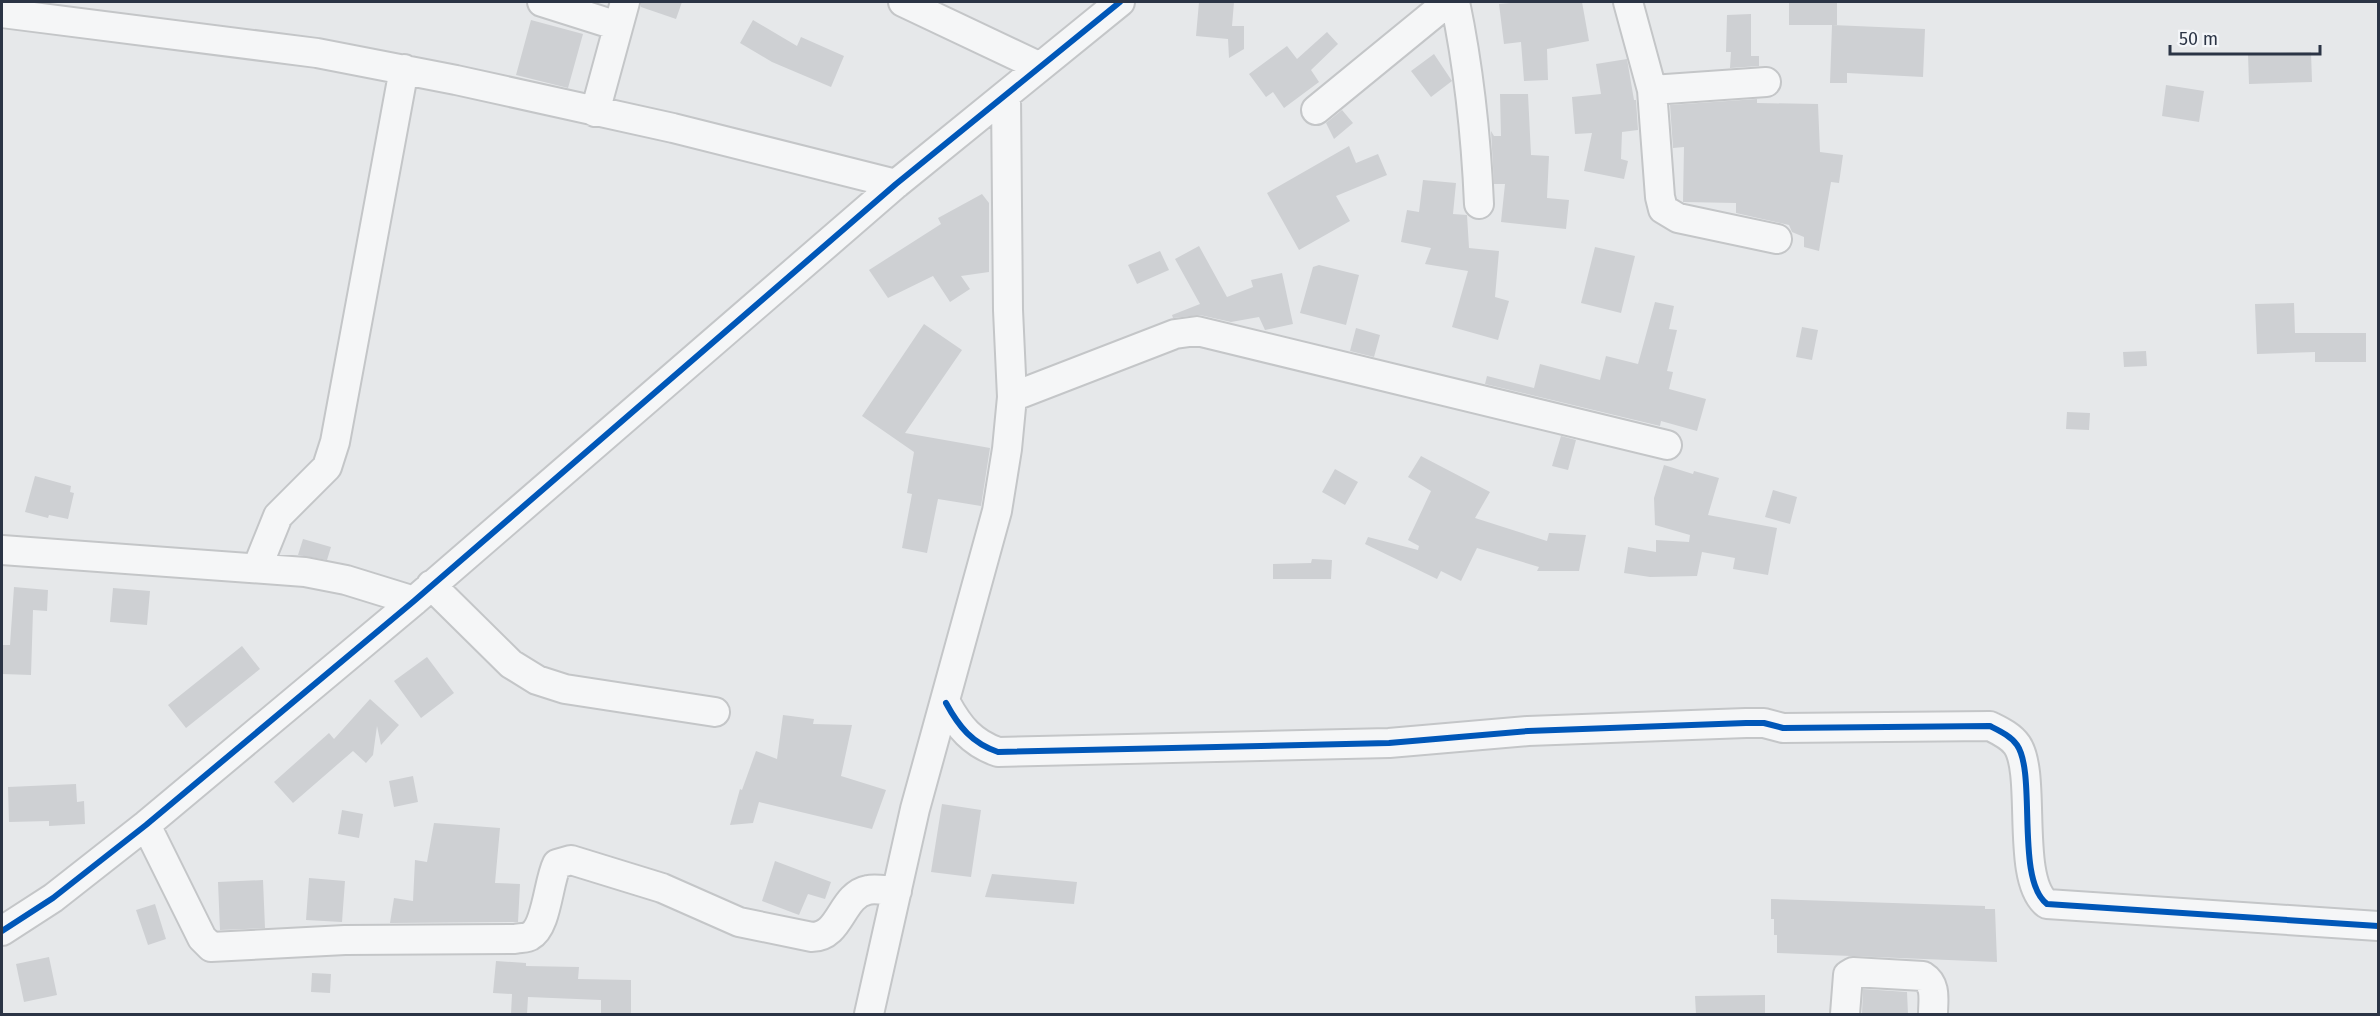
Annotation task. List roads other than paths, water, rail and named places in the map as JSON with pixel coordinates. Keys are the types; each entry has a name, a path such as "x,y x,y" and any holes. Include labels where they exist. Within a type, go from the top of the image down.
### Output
{"street":[{"path":"542,2 622,14 595,112"},
{"path":"903,2 1038,66"},
{"path":"2,931 53,898 146,825 422,593 896,184 1006,97 1038,66 1120,2"},
{"path":"1316,110 1448,2"},
{"path":"1455,2 1473,102 1479,204"},
{"path":"1628,2 1652,90 1660,197 1663,209 1678,218 1777,239"},
{"path":"2,13 294,49 404,69 673,128 896,184"},
{"path":"257,568 278,516 327,467 335,442 404,69"},
{"path":"1652,90 1766,82"},
{"path":"869,1014 915,809 946,704 997,511 1007,449 1012,397 1008,299 1006,97"},
{"path":"1012,397 1175,334 1197,331 1667,445"},
{"path":"2,550 305,572 422,593 511,664 537,680 565,688 715,712"},
{"path":"946,704 956,722 973,741 999,752 1389,743 1528,731 1746,723 1764,723 1783,728 1990,726 2004,733 2016,744 2023,760 2027,839 2038,895 2047,904 2379,927"},
{"path":"146,825 202,938 211,946 345,940 516,939 530,936 539,926 557,864 571,860 662,888 739,922 812,937 822,937 859,894 868,889 897,891"},
{"path":"1845,1014 1846,982 1848,975 1853,972 1923,976 1930,980 1933,988 1933,1014"}]}
